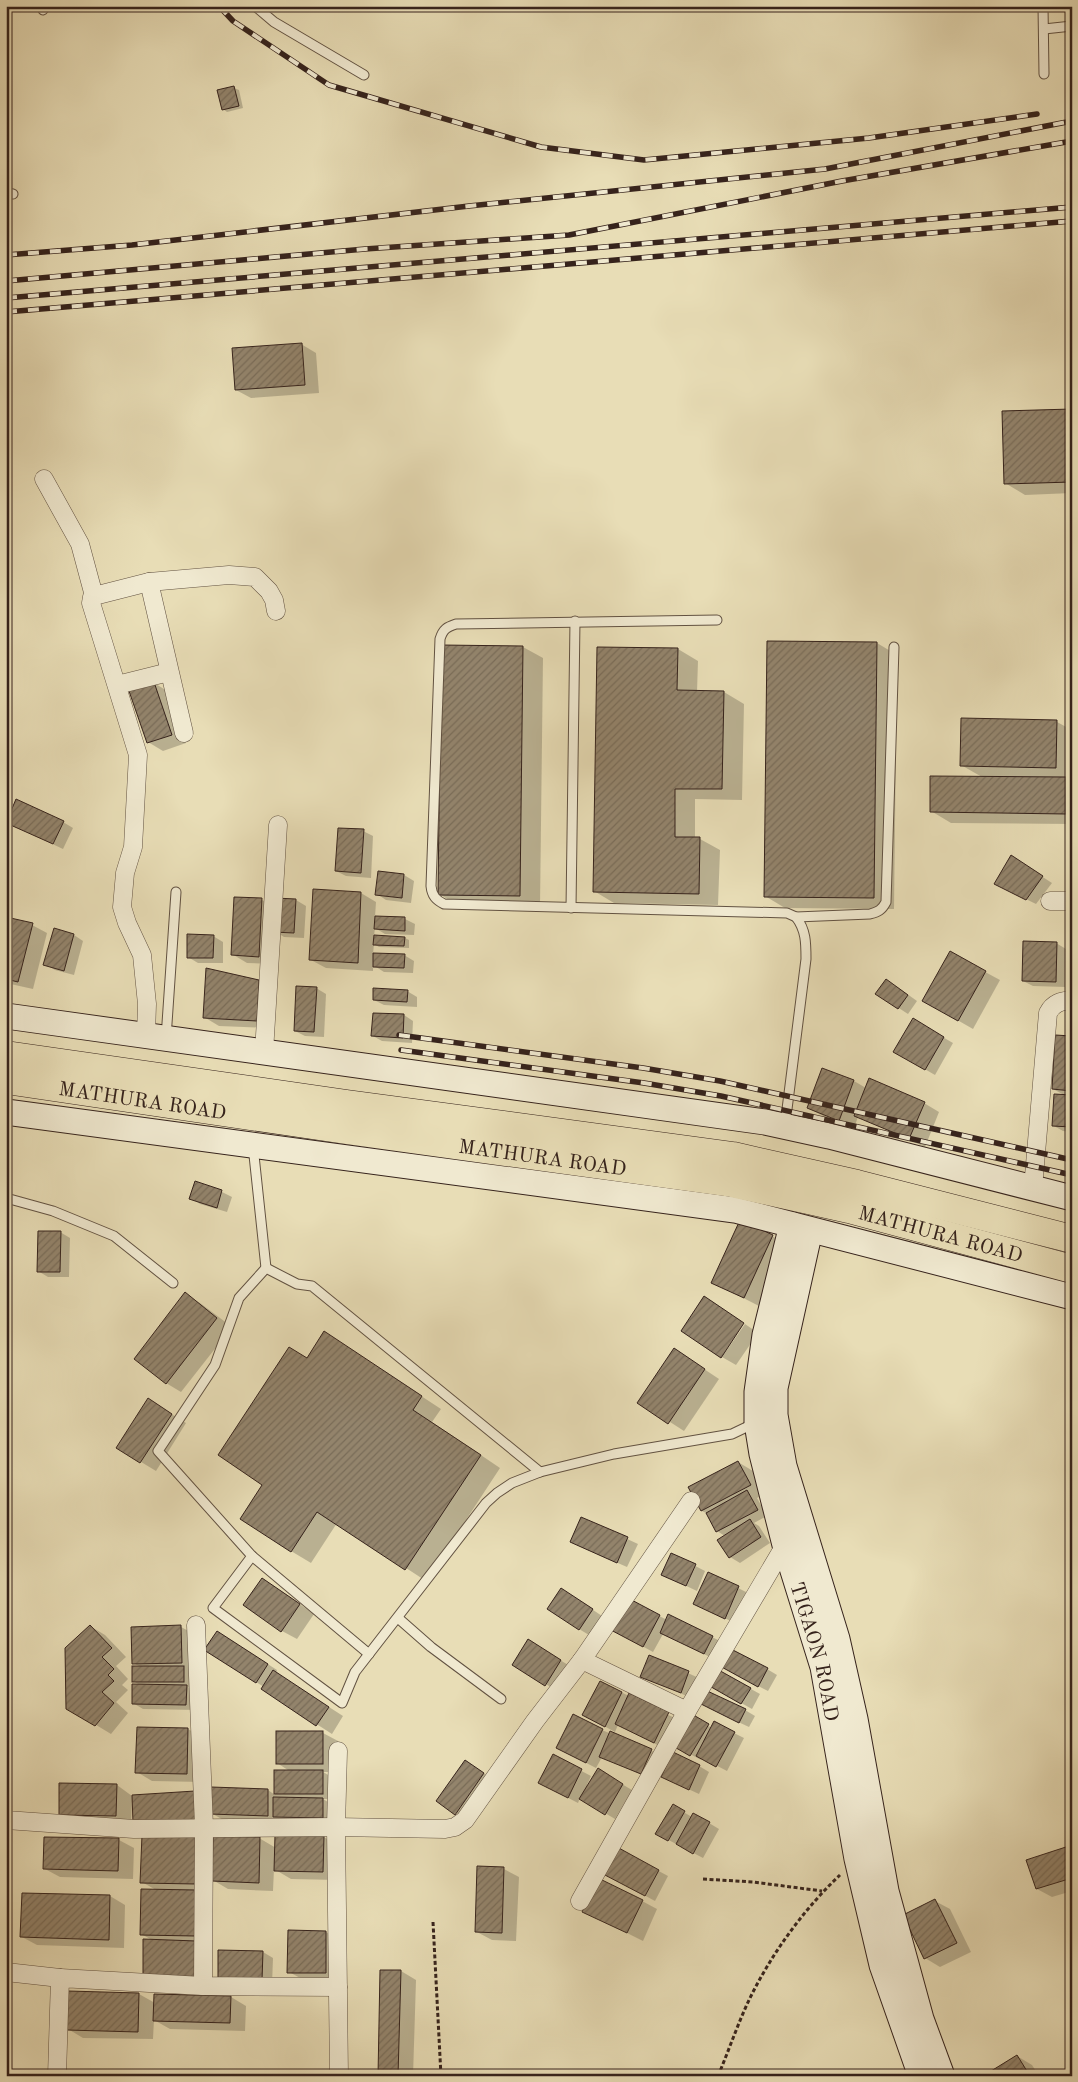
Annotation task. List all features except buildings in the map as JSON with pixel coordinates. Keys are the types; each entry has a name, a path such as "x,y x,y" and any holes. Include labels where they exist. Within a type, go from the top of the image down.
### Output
{"highway":[{"name":"MATHURA ROAD","path":"6,1055 347,1104 733,1156 856,1184 1072,1239"},
{"name":"MATHURA ROAD","path":"6,1080 742,1185 849,1209 1072,1269"}],"main road":[{"path":"6,1016 784,1127 1072,1198"},
{"path":"6,1112 726,1209 1072,1297"},
{"name":"TIGAON ROAD","path":"801,1227 775,1388 766,1419 762,1454 785,1545 823,1667 857,1859 876,1894 942,2076"},
{"name":"TIGAON ROAD","path":"766,1419 784,1466 820,1576 837,1639 855,1719 876,1894 882,1965 920,2076"}],"street":[{"path":"44,478 80,544 94,596 91,603 118,685 138,755 133,847 125,874 122,907 142,956 147,1004 156,1037"},
{"path":"94,596 149,582 229,575 255,577 269,591 274,600 276,611"},
{"path":"149,582 184,733"},
{"path":"118,685 170,672"},
{"path":"264,1052 278,825"},
{"path":"1050,901 1072,901"},
{"path":"1033,1188 1048,1013 1051,1007 1058,1002 1072,1000"},
{"path":"6,1820 134,1829 336,1826 445,1829 455,1826 465,1820 535,1721 582,1660 691,1501"},
{"path":"580,1901 687,1711 785,1545"},
{"path":"196,1626 204,1827 203,1986"},
{"path":"582,1660 687,1711"},
{"path":"338,1751 336,1826 339,2076"},
{"path":"6,1972 60,1978 203,1986 338,1987"},
{"path":"57,2076 60,1978"}],"lane":[{"path":"255,6 274,22 364,75"},
{"path":"1043,6 1044,74"},
{"path":"1044,29 1072,26"},
{"path":"717,620 456,624 447,627 442,632 431,886 436,900 444,904 787,913 796,917 877,913 886,902 894,647"},
{"path":"571,908 575,621"},
{"path":"156,1037 176,892"},
{"path":"784,1127 806,959 804,932 796,917"},
{"path":"253,1145 266,1268 239,1298 215,1365 158,1452 252,1556 369,1654"},
{"path":"6,1198 53,1211 114,1236 173,1284"},
{"path":"266,1268 297,1284 312,1286 540,1472"},
{"path":"252,1556 214,1608 342,1703 355,1672 486,1503 512,1483 540,1472 614,1454 732,1434 766,1419"},
{"path":"398,1618 431,1648 501,1699"}],"path":[{"path":"718,2076 750,1999 765,1970 823,1891 857,1859"},
{"path":"703,1879 753,1882 823,1891"},
{"path":"433,1922 441,2076"}],"railway":[{"path":"219,6 233,21 329,85 541,147 644,160 869,138 1037,114"},
{"path":"6,255 132,245 469,206 825,169 1072,121"},
{"path":"6,281 365,249 569,235 842,181 1072,141"},
{"path":"6,298 1072,207"},
{"path":"6,312 1072,221"},
{"path":"399,1035 643,1068 720,1081 1072,1160"},
{"path":"401,1050 644,1083 721,1096 1072,1175"}]}
